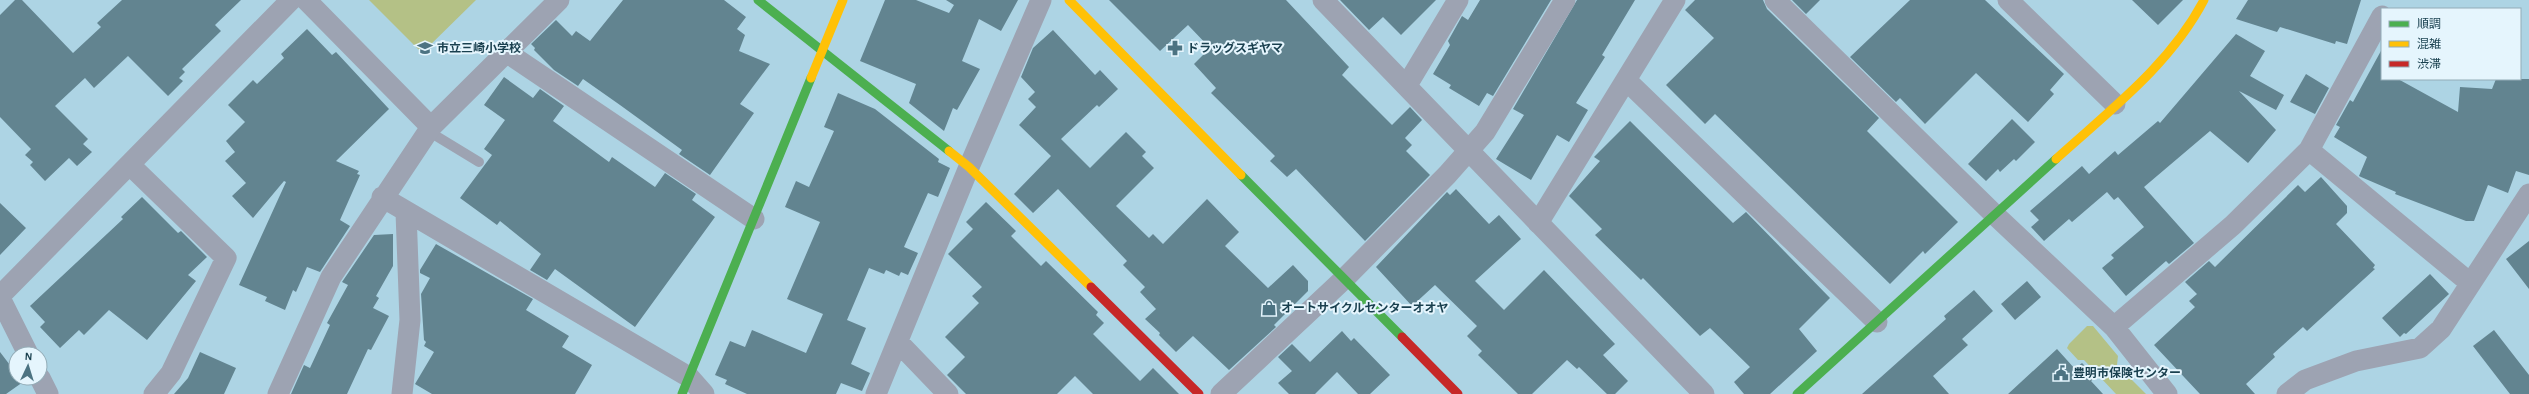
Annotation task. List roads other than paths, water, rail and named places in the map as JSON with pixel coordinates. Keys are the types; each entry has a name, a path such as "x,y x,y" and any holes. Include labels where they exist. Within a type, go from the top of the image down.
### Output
{"street":[{"path":"24,346 0,297 291,0"},
{"path":"306,0 429,129"},
{"path":"278,394 331,277 382,197 429,129 559,0"},
{"path":"758,0 969,167 1199,394"},
{"path":"685,386 843,0"},
{"path":"876,394 969,167 1041,0"},
{"path":"1070,0 1458,394"},
{"path":"1323,0 1408,85 1538,223 1704,394"},
{"path":"1408,85 1458,0"},
{"path":"1221,394 1345,278 1448,175 1485,132 1566,0"},
{"path":"1538,223 1675,0"},
{"path":"1775,0 1995,215 2114,327 2167,394"},
{"path":"2008,0 2115,104"},
{"path":"1797,394 2157,67 2195,17 2204,0"},
{"path":"2114,327 2233,225 2309,150 2381,18"},
{"path":"506,52 754,218"},
{"path":"1626,80 1877,322"},
{"path":"2309,150 2470,283"},
{"path":"130,165 226,258 171,373 154,394"},
{"path":"2287,394 2305,380 2356,361 2420,348 2441,329 2529,194"},
{"path":"382,197 685,386 704,394"},
{"path":"402,394 410,320 406,212"},
{"path":"898,342 948,394"}],"lane":[{"path":"429,129 479,162"}],"place":[{"name":"市立三崎小学校","path":"425,48"},
{"name":"ドラッグスギヤマ","path":"1175,48"},
{"name":"オートサイクルセンターオオヤ","path":"1269,308"},
{"name":"豊明市保険センター","path":"2061,373"}]}
